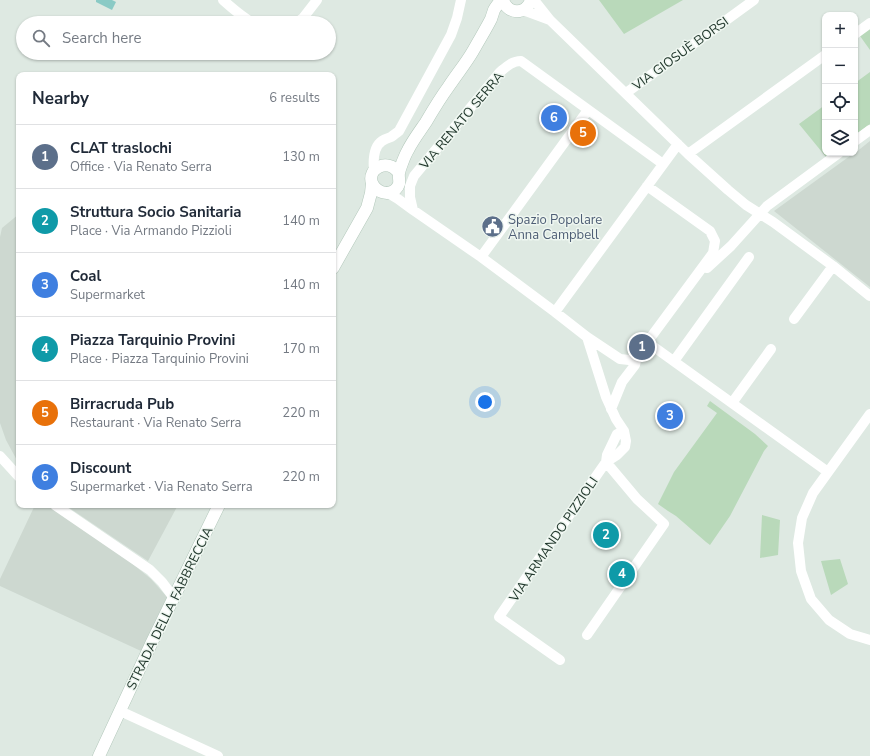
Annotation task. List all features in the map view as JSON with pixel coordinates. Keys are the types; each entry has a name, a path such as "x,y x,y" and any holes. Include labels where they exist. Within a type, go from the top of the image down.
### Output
{"street":[{"path":"222,0 241,16"},
{"path":"305,16 317,0"},
{"path":"336,263 367,208 371,193 372,175 374,171 373,162 378,144 399,131 451,35 458,18 461,0"},
{"path":"523,10 532,0 550,20 688,154 728,190 746,205 773,222 833,266 870,296"},
{"name":"VIA GIOSUÈ BORSI","path":"626,93 754,0"},
{"path":"374,171 379,167 391,168 407,152 448,86 473,51 495,10 505,3 514,11 523,10 550,20"},
{"path":"858,32 870,23"},
{"path":"688,154 822,57"},
{"name":"VIA RENATO SERRA","path":"413,210 410,197 410,186 414,176 500,72 509,64 516,61 521,61 663,164"},
{"path":"481,258 588,110"},
{"path":"858,139 870,130"},
{"path":"555,312 678,144"},
{"path":"367,208 377,198 394,190 398,186 400,180 391,168 380,158 376,149"},
{"path":"690,284 731,246 767,206 835,156"},
{"path":"372,183 377,190 398,198 620,359 629,360 637,356"},
{"path":"611,409 622,382 635,365 637,356 713,253 715,241 710,231 647,186"},
{"path":"674,361 749,257"},
{"path":"794,319 833,266"},
{"name":"VIA ARMANDO PIZZIOLI","path":"560,660 499,617 606,462 617,455 625,447 626,441 624,432 606,397 588,337"},
{"path":"647,342 828,472"},
{"path":"732,403 771,349"},
{"path":"870,414 813,493 802,518 798,543 801,571 811,599 829,620 850,634 870,640"},
{"path":"0,456 16,474"},
{"path":"587,635 664,524 638,500 606,462"},
{"path":"59,508 150,570 162,582 174,598"},
{"name":"STRADA DELLA FABBRECCIA","path":"99,756 218,508"},
{"path":"120,711 218,756"}],"shaded area":[{"path":"870,141 870,287 774,211 850,156 858,156 858,151"},
{"path":"16,216 16,458 6,440 0,423 0,237 2,228"},
{"path":"34,508 52,508 118,552 151,579 167,597 141,651 0,586 0,579"},
{"path":"69,508 176,508 148,561"}],"green space":[{"path":"599,0 683,0 624,34"},
{"path":"870,28 870,50 860,36"},
{"path":"870,72 870,124 858,133 858,84 858,81"},
{"path":"822,107 822,152 799,124"},
{"path":"710,401 755,434 768,446 730,516 710,545 676,516 658,504 674,472 717,413 707,406"},
{"path":"762,515 780,520 778,555 760,558"},
{"path":"840,559 848,584 831,595 821,561"}],"water":[{"path":"96,0 112,0 116,2 112,10 96,2"}],"place":[{"name":"Discount","path":"554,118"},
{"name":"Birracruda Pub","path":"583,133"},
{"name":"Spazio Popolare Anna Campbell","path":"492,226"},
{"name":"CLAT traslochi","path":"642,347"},
{"name":"Coal","path":"670,416"},
{"name":"Struttura Socio Sanitaria","path":"606,535"},
{"name":"Piazza Tarquinio Provini","path":"622,574"}]}
